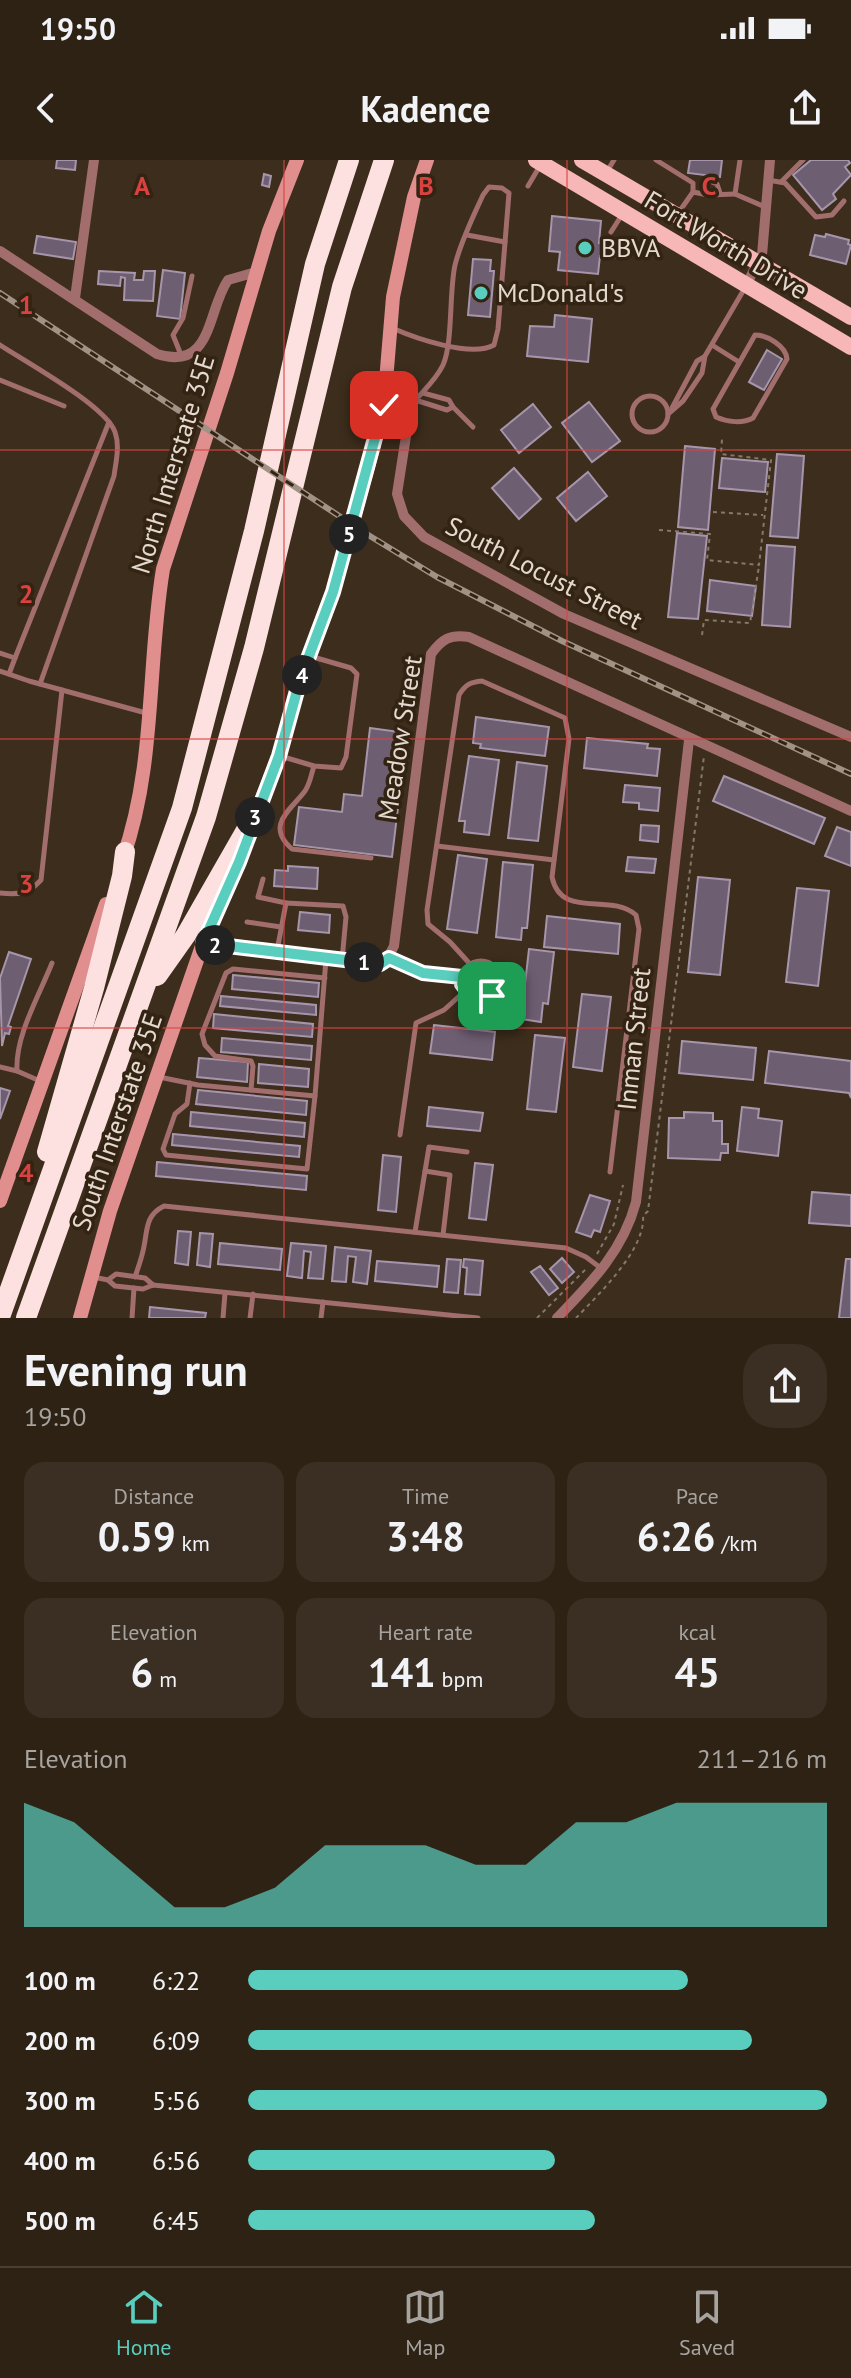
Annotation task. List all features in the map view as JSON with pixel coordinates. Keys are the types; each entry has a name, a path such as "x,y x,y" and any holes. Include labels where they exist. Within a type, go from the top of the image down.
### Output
{"highway":[{"path":"0,1317 182,808 282,419 315,264 349,160"},
{"path":"26,1318 206,817 280,546 342,287 384,160"},
{"path":"143,996 186,935 257,811"},
{"path":"22,1257 39,1180 114,911 126,846"}],"main road":[{"name":"North Interstate 35E","path":"126,846 148,747 163,569 227,373 256,272 297,160"},
{"path":"203,943 239,862 279,756 309,655 333,592 368,467 387,382 389,325 405,233 427,160"},
{"name":"Fort Worth Drive","path":"584,161 610,167 677,215 851,317"},
{"name":"Fort Worth Drive","path":"538,162 851,347"},
{"path":"0,1201 126,846"},
{"name":"South Interstate 35E","path":"80,1318 110,1211 203,943"}],"street":[{"path":"75,298 94,160"},
{"path":"746,285 762,255 770,160"},
{"path":"0,251 157,354 181,356 199,346 207,335 228,280 256,272"},
{"path":"387,382 393,392 413,402"},
{"name":"South Locust Street","path":"413,402 397,494 404,516 424,537 564,614 851,737"},
{"name":"Meadow Street","path":"389,958 394,946 431,654 441,641 455,635 469,637 689,740 851,811"},
{"name":"Inman Street","path":"557,1318 602,1269 621,1243 640,1183 689,740"},
{"path":"203,943 380,964 389,958"}],"lane":[{"path":"656,160 693,183 701,181"},
{"path":"735,194 740,160"},
{"path":"782,181 803,160"},
{"path":"528,186 538,162"},
{"path":"768,180 782,181 816,217 832,215 844,201"},
{"path":"712,182 717,184 720,194"},
{"path":"677,215 693,192 693,183"},
{"path":"389,325 448,345 478,351 494,345 510,211 509,193 502,188 489,187 483,195 456,263 450,300 448,345 445,363 413,402"},
{"path":"693,192 735,194 766,208"},
{"path":"611,232 624,212"},
{"path":"467,235 505,242"},
{"path":"181,356 173,335 183,318 192,276"},
{"path":"668,414 683,401 702,373 705,356 746,285"},
{"path":"755,335 761,335 786,352 787,359 753,418 740,421 716,417 713,409 739,362 755,335"},
{"path":"0,345 101,412 115,430 118,451 114,476 40,684"},
{"path":"712,345 739,362"},
{"path":"668,414 661,400 650,396 640,400 632,415 636,426 651,433 664,426 697,361 705,356"},
{"path":"0,380 64,406"},
{"path":"423,392 449,400 473,427"},
{"path":"413,402 447,410 453,407"},
{"path":"9,674 109,422"},
{"path":"0,653 15,658"},
{"path":"279,756 314,766 341,768 346,757 357,674 351,668 309,655"},
{"path":"0,671 151,715"},
{"path":"470,964 428,924 427,910 459,695 464,686 482,681 565,718 567,722 569,739 552,877 560,897 621,906 636,915 639,929 610,1172"},
{"path":"0,893 17,895 31,891 41,880 62,690"},
{"path":"314,766 308,787 281,822 280,832 284,842 292,849 371,858"},
{"path":"437,846 554,860"},
{"path":"263,879 258,897 286,903 343,906 346,917 342,960"},
{"path":"277,952 286,903"},
{"path":"247,922 281,927"},
{"path":"190,1083 187,1104 175,1114 163,1149 166,1155 307,1169 327,958"},
{"path":"389,958 423,973 462,977"},
{"path":"484,960 491,963 500,975 498,990 485,999 471,996 465,991 462,977 470,964 484,960"},
{"path":"17,1071 25,1031 52,963"},
{"path":"251,1090 251,1061 215,1056 205,1045 202,1034 226,973 233,969 325,978"},
{"path":"400,1135 416,1023 444,1010 465,991"},
{"path":"0,1067 44,1082"},
{"path":"157,1077 315,1096"},
{"path":"415,1232 429,1147 467,1152"},
{"path":"425,1171 450,1175 443,1235"},
{"path":"135,1277 144,1249 146,1223 154,1211 164,1206 566,1248 602,1269"},
{"path":"108,1280 116,1274 145,1278 153,1285"},
{"path":"92,1277 108,1280 115,1286 143,1289 153,1285 478,1318"},
{"path":"132,1318 134,1288"},
{"path":"223,1318 225,1293"},
{"path":"250,1318 253,1294"},
{"path":"321,1318 323,1302"}],"path":[{"path":"702,635 704,620 750,623 771,460 721,454 722,439"},
{"path":"713,512 764,515"},
{"path":"659,530 710,534 707,560 759,565"}],"building":[{"path":"57,160 76,160 75,170 56,168"},
{"path":"690,160 722,160 720,177 688,173"},
{"path":"811,160 848,160 850,163 845,167 851,175 833,194 836,199 822,210 793,175"},
{"path":"264,174 271,176 269,187 262,185"},
{"name":"BBVA","path":"552,216 601,221 599,243 620,245 619,258 600,256 598,274 558,270 560,252 549,251"},
{"path":"826,234 849,240 848,244 851,245 846,264 810,255 815,235 825,237"},
{"path":"37,236 76,242 73,259 34,253"},
{"name":"McDonald's","path":"473,259 491,260 490,271 494,271 490,317 468,315"},
{"path":"163,270 185,273 180,319 157,316"},
{"path":"99,271 135,273 134,280 143,280 144,271 155,271 153,301 124,300 125,278 121,277 120,286 98,284"},
{"path":"555,315 592,319 588,362 527,356 530,326 554,327"},
{"path":"767,350 782,359 764,390 749,382"},
{"path":"589,402 620,441 592,462 562,423"},
{"path":"533,404 551,427 519,453 501,430"},
{"path":"685,446 715,449 708,530 678,527"},
{"path":"777,454 804,456 798,538 770,536"},
{"path":"722,458 768,462 765,492 719,488"},
{"path":"514,468 541,499 519,519 492,488"},
{"path":"588,472 607,496 576,521 557,498"},
{"path":"677,533 707,536 698,619 668,617"},
{"path":"767,545 795,547 790,627 762,625"},
{"path":"710,580 756,586 752,616 707,611"},
{"path":"476,717 549,727 545,756 480,748 481,744 473,743"},
{"path":"370,728 407,733 392,857 294,845 299,807 342,812 344,794 362,796"},
{"path":"587,738 648,744 647,748 660,749 657,776 584,768"},
{"path":"469,756 499,760 489,835 464,832 465,821 459,821"},
{"path":"517,762 547,766 538,841 508,838"},
{"path":"724,776 825,818 814,844 713,801"},
{"path":"625,785 660,788 658,811 639,809 639,803 623,802"},
{"path":"641,825 659,826 658,842 640,840"},
{"path":"837,827 851,832 851,866 825,856"},
{"path":"458,855 487,859 477,933 447,929"},
{"path":"628,857 656,859 654,873 626,871"},
{"path":"503,862 533,865 527,928 522,928 521,940 496,937"},
{"path":"288,866 318,868 317,889 274,886 275,870 288,871"},
{"path":"698,877 730,880 720,975 688,972"},
{"path":"797,888 829,891 818,986 786,982"},
{"path":"300,912 330,915 329,933 298,930"},
{"path":"547,916 620,924 618,954 544,947"},
{"path":"529,949 554,952 548,1004 543,1003 541,1022 521,1019"},
{"path":"9,952 31,959 8,1026 11,1027 9,1034 5,1033 2,1046 0,978"},
{"path":"233,975 319,983 318,997 232,989"},
{"path":"582,994 611,997 602,1071 573,1067"},
{"path":"221,996 316,1005 316,1015 220,1006"},
{"path":"214,1014 313,1024 312,1037 213,1028"},
{"path":"434,1025 495,1032 492,1060 430,1053"},
{"path":"535,1035 565,1038 556,1112 527,1109"},
{"path":"222,1038 312,1046 311,1060 221,1052"},
{"path":"682,1041 756,1048 753,1080 679,1073"},
{"path":"769,1051 851,1061 851,1098 849,1093 765,1083"},
{"path":"199,1058 248,1062 247,1082 197,1077"},
{"path":"259,1064 309,1069 308,1087 258,1083"},
{"path":"0,1088 10,1091 0,1119"},
{"path":"198,1090 307,1101 306,1115 196,1104"},
{"path":"429,1107 483,1113 480,1131 427,1126"},
{"path":"742,1107 759,1109 758,1118 782,1121 778,1156 737,1151"},
{"path":"191,1112 305,1123 304,1137 190,1126"},
{"path":"684,1112 713,1113 713,1121 722,1121 722,1144 728,1144 728,1153 721,1153 720,1160 668,1158 669,1118 684,1118"},
{"path":"173,1134 300,1146 299,1157 172,1145"},
{"path":"383,1155 401,1157 396,1212 378,1210"},
{"path":"157,1162 307,1176 306,1190 156,1176"},
{"path":"475,1163 493,1165 486,1220 469,1218"},
{"path":"812,1192 851,1195 851,1226 809,1223"},
{"path":"590,1195 610,1201 600,1232 594,1230 591,1237 576,1232"},
{"path":"178,1231 191,1232 188,1265 175,1263"},
{"path":"200,1233 213,1234 210,1267 197,1265"},
{"path":"220,1243 282,1249 280,1270 218,1264"},
{"path":"291,1243 326,1246 323,1279 308,1278 311,1252 304,1251 302,1278 287,1276"},
{"path":"335,1247 371,1251 367,1284 353,1282 356,1257 348,1256 346,1282 332,1281"},
{"path":"562,1258 574,1272 562,1283 550,1269"},
{"path":"447,1259 461,1260 458,1293 444,1292"},
{"path":"464,1259 483,1261 480,1295 465,1294 467,1268 463,1267"},
{"path":"846,1259 851,1259 851,1318 839,1318"},
{"path":"377,1261 439,1266 437,1287 375,1281"},
{"path":"540,1266 558,1288 549,1295 531,1272"},
{"path":"150,1307 206,1313 205,1318 149,1318"}],"railway":[{"path":"0,293 437,577 562,641 851,774"}],"place":[{"name":"BBVA","path":"585,248"},
{"name":"McDonald's","path":"481,293"}],"route":[{"path":"384,405 333,592 300,680 279,756 239,862 203,943 380,964 389,958 423,973 462,977 465,991 478,999 492,996"}]}
